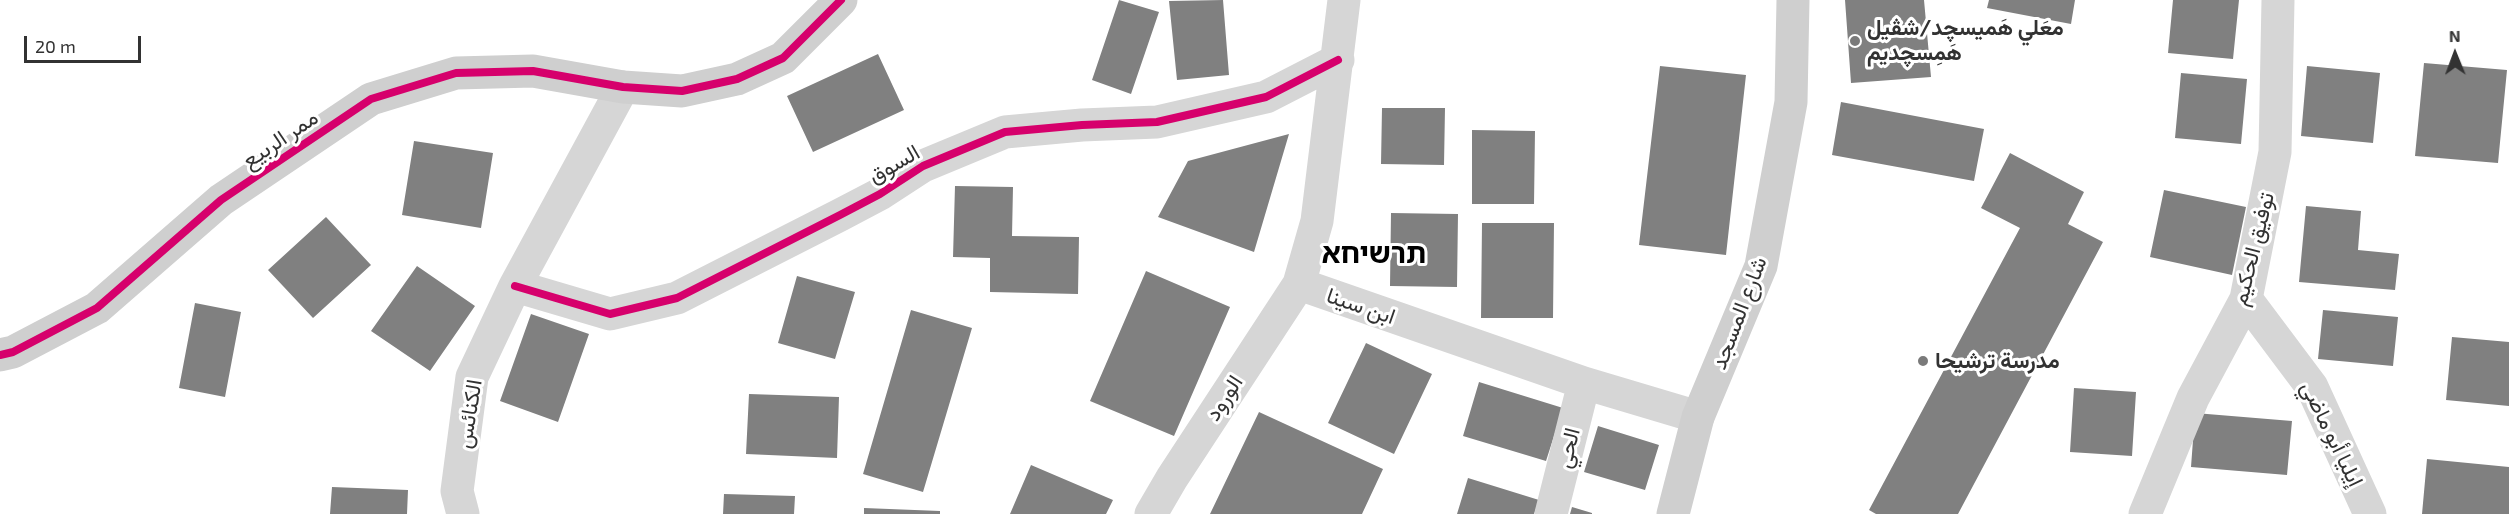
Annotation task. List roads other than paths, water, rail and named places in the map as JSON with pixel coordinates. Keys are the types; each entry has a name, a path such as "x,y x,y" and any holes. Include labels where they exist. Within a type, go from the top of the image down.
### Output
{"street":[{"path":"515,286 624,87 682,91 737,79 783,58 841,0"},
{"name":"ابن سينا","path":"1344,0 1317,221 1299,284 1584,382 1698,417"},
{"name":"شارع المسجد","path":"1673,514 1698,417 1761,266 1791,102 1793,0"},
{"name":"توفيق الحكيم","path":"2145,514 2193,398 2246,299 2275,152 2278,0"},
{"name":"السوق","path":"515,286 609,314 677,298 880,194 923,166 1005,132 1082,125 1157,123 1266,97 1338,60"},
{"name":"ممر الربيع","path":"0,355 13,352 97,308 221,200 371,99 456,73 533,71 624,87"},
{"name":"الورود","path":"1151,514 1172,478 1299,284"},
{"name":"الكنائس","path":"463,514 457,491 472,377 515,286"},
{"name":"إيليا أبو ماضي","path":"2246,299 2312,387 2370,514"},
{"name":"الحي","path":"1551,514 1584,382"}],"place":[{"name":"معَلي هَميسچد/شڤيل هَمِسچديم","path":"1855,41"},
{"name":"مدرسة ترشيحا","path":"1923,361"}],"district":[{"name":"תרשיחא","path":"1374,254"}]}
